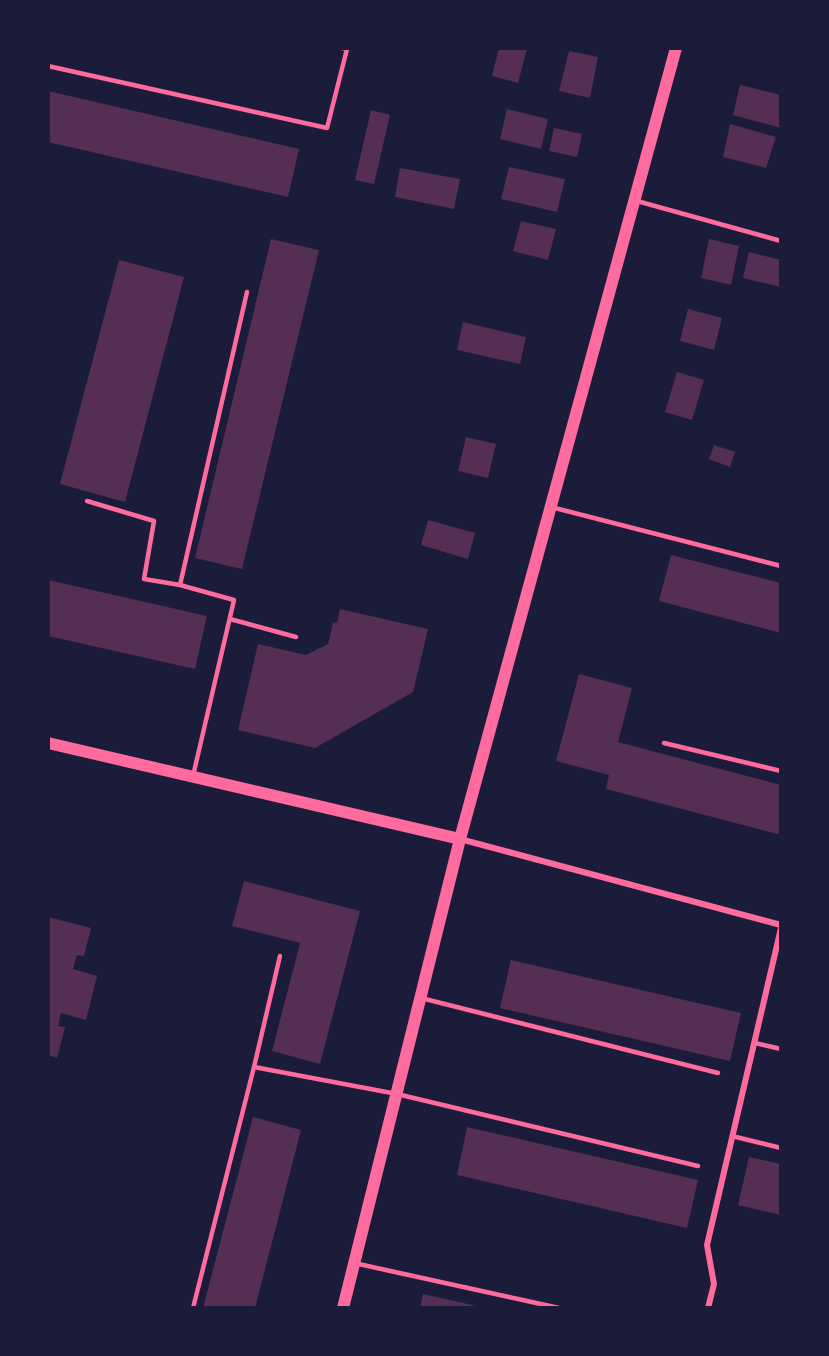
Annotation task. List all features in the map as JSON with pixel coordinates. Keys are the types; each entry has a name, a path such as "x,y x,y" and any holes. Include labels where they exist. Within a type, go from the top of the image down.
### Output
{"main road":[{"path":"343,1308 460,839 676,48"},
{"path":"48,743 460,839"}],"street":[{"path":"460,839 781,927 707,1245 714,1284 708,1308"}],"lane":[{"path":"48,66 327,128 347,49 342,48"},
{"path":"634,201 781,241"},
{"path":"180,585 247,292"},
{"path":"87,501 154,521 144,579 180,585 234,600 193,776"},
{"path":"551,507 781,566"},
{"path":"230,619 296,637"},
{"path":"664,743 781,771"},
{"path":"193,1308 280,956"},
{"path":"421,998 718,1073"},
{"path":"754,1043 781,1049"},
{"path":"254,1066 397,1094 698,1166"},
{"path":"732,1136 781,1148"},
{"path":"354,1263 560,1308"}],"building":[{"path":"499,48 527,48 518,83 492,76"},
{"path":"569,51 598,57 590,98 559,91"},
{"path":"740,85 781,95 781,128 733,115"},
{"path":"48,91 299,149 288,197 48,142"},
{"path":"507,109 548,119 541,149 500,139"},
{"path":"371,110 390,115 374,184 355,180"},
{"path":"730,124 776,137 766,168 723,157"},
{"path":"554,128 582,134 577,157 549,151"},
{"path":"509,167 565,179 557,212 501,199"},
{"path":"400,168 460,179 454,209 395,197"},
{"path":"521,221 556,229 548,260 513,251"},
{"path":"271,239 319,250 242,569 195,558"},
{"path":"709,239 739,246 731,285 701,278"},
{"path":"749,252 781,260 781,287 743,278"},
{"path":"119,260 184,277 125,502 60,484"},
{"path":"688,309 722,318 714,350 680,341"},
{"path":"463,322 526,337 520,364 457,350"},
{"path":"677,372 704,380 692,420 665,412"},
{"path":"466,437 496,444 488,478 458,471"},
{"path":"714,445 735,452 730,467 709,459"},
{"path":"428,520 475,533 468,559 421,545"},
{"path":"671,555 781,583 781,633 659,601"},
{"path":"48,580 207,616 195,669 48,636"},
{"path":"340,609 428,629 413,692 315,748 238,730 258,644 306,655 328,644 333,622 337,623"},
{"path":"579,674 632,688 618,742 781,785 781,835 606,789 609,775 556,761"},
{"path":"244,881 360,911 320,1064 272,1051 300,943 232,926"},
{"path":"48,917 91,928 84,956 77,955 73,969 97,976 86,1020 61,1013 58,1026 65,1027 57,1058 48,1055"},
{"path":"511,960 741,1013 730,1061 500,1008"},
{"path":"253,1117 301,1130 255,1308 203,1308"},
{"path":"467,1127 698,1180 687,1228 457,1175"},
{"path":"749,1157 781,1164 781,1215 738,1205"},
{"path":"423,1294 481,1307 481,1308 420,1308"}]}
